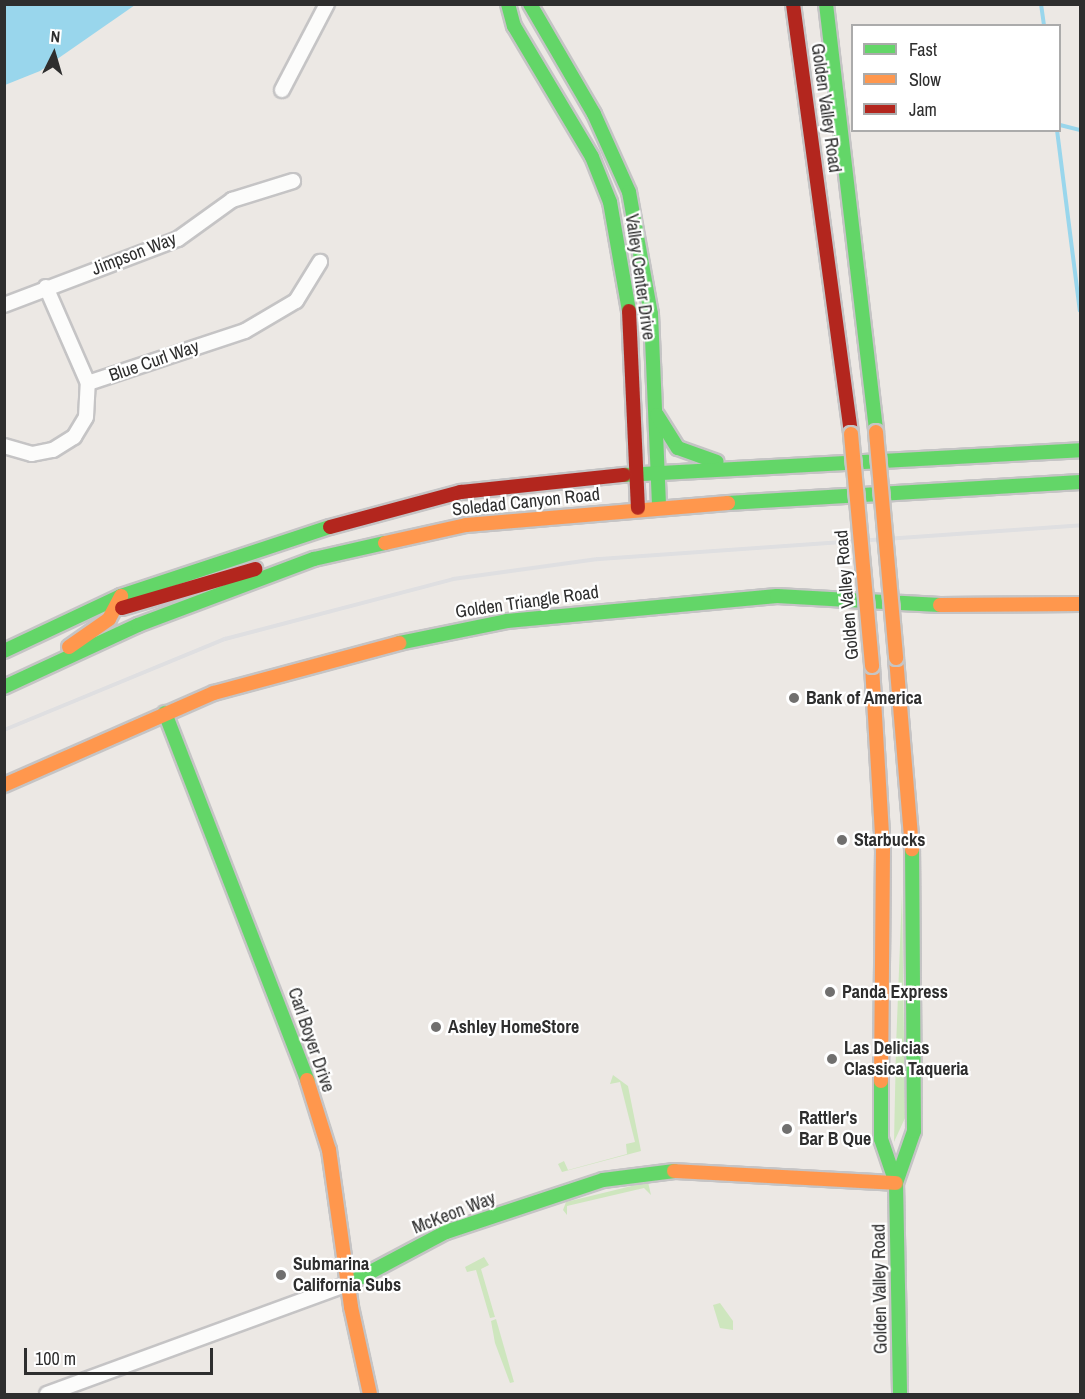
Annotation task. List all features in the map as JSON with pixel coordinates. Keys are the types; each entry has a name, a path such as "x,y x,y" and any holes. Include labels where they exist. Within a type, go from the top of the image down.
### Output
{"main road":[{"name":"Valley Center Drive","path":"508,4 514,26 592,157 610,202 630,317 638,508"},
{"name":"Valley Center Drive","path":"530,4 594,114 629,192 651,314 659,507"},
{"name":"Golden Valley Road","path":"793,4 850,434 872,666 883,850 881,1139 896,1183 900,1395"},
{"name":"Golden Valley Road","path":"826,4 876,432 912,848 914,1131 896,1183"},
{"path":"655,410 678,448 738,467"},
{"name":"Soledad Canyon Road","path":"4,651 103,603 119,602 433,499 638,472 1080,450"},
{"name":"Soledad Canyon Road","path":"4,687 138,625 314,559 466,525 638,508 1080,482"},
{"path":"44,669 119,602 251,570 314,559"},
{"name":"Golden Triangle Road","path":"4,785 165,712 329,658 447,631 567,613 777,596 984,607 1080,604"},
{"name":"Carl Boyer Drive","path":"165,712 301,1060 329,1150 348,1284 370,1395"},
{"name":"McKeon Way","path":"348,1284 446,1232 603,1180 650,1172 692,1169 896,1183"}],"street":[{"path":"282,90 327,4"},
{"name":"Jimpson Way","path":"4,305 46,287 178,239 232,200 293,182"},
{"name":"Blue Curl Way","path":"4,446 32,454 53,450 74,437 86,417 88,383 245,330 296,301 320,262"},
{"path":"46,287 88,383"},
{"name":"McKeon Way","path":"46,1395 348,1284"}],"green space":[{"path":"902,893 905,1118 894,1142 896,1047"},
{"path":"613,1075 628,1086 641,1151 562,1172 558,1164 564,1161 568,1170 627,1154 626,1144 635,1142 620,1082 610,1084"},
{"path":"648,1182 651,1195 644,1188 567,1206 567,1215 563,1210 566,1202"},
{"path":"484,1257 489,1265 481,1269 495,1317 490,1318 476,1270 467,1272 465,1267"},
{"path":"720,1303 733,1321 733,1330 720,1328 713,1305"},
{"path":"496,1319 514,1382 510,1383 495,1343 491,1321"}],"water":[{"path":"5,4 135,5 40,71 5,85"}],"waterway":[{"path":"1041,4 1044,24"},
{"path":"1061,125 1080,130"},
{"path":"1057,132 1080,311"}],"railway":[{"path":"4,730 225,639 453,579 598,559 1080,525"}],"traffic: fast":[{"path":"508,4 514,26 592,157 610,202 629,311"},
{"path":"530,4 594,114 629,192 651,314 659,507"},
{"path":"826,4 876,432"},
{"path":"657,415 678,448 717,462"},
{"path":"624,475 1080,450"},
{"path":"728,503 1080,482"},
{"path":"4,651 121,596 330,527"},
{"path":"4,687 138,625 314,559 385,543"},
{"path":"399,643 507,621 777,596 940,605"},
{"path":"165,713 307,1080"},
{"path":"896,1183 914,1131 912,849"},
{"path":"881,1081 881,1139 896,1183 900,1394"},
{"path":"348,1284 446,1232 603,1180 674,1171"}],"traffic: slow":[{"path":"876,432 896,658"},
{"path":"851,434 872,666"},
{"path":"385,543 466,525 728,503"},
{"path":"69,647 109,619 121,596"},
{"path":"940,605 1080,604"},
{"path":"4,785 214,693 399,643"},
{"path":"896,658 912,849"},
{"path":"872,666 883,850 881,1081"},
{"path":"307,1080 329,1150 351,1307 370,1394"},
{"path":"674,1171 896,1183"}],"traffic: jam":[{"path":"793,4 851,434"},
{"path":"629,311 638,508"},
{"path":"330,527 461,492 624,475"},
{"path":"122,608 255,569"}],"place":[{"name":"Bank of America","path":"794,698"},
{"name":"Starbucks","path":"842,840"},
{"name":"Panda Express","path":"830,992"},
{"name":"Ashley HomeStore","path":"436,1027"},
{"name":"Las Delicias Classica Taqueria","path":"832,1059"},
{"name":"Rattler's Bar B Que","path":"787,1129"},
{"name":"Submarina California Subs","path":"281,1275"}]}
